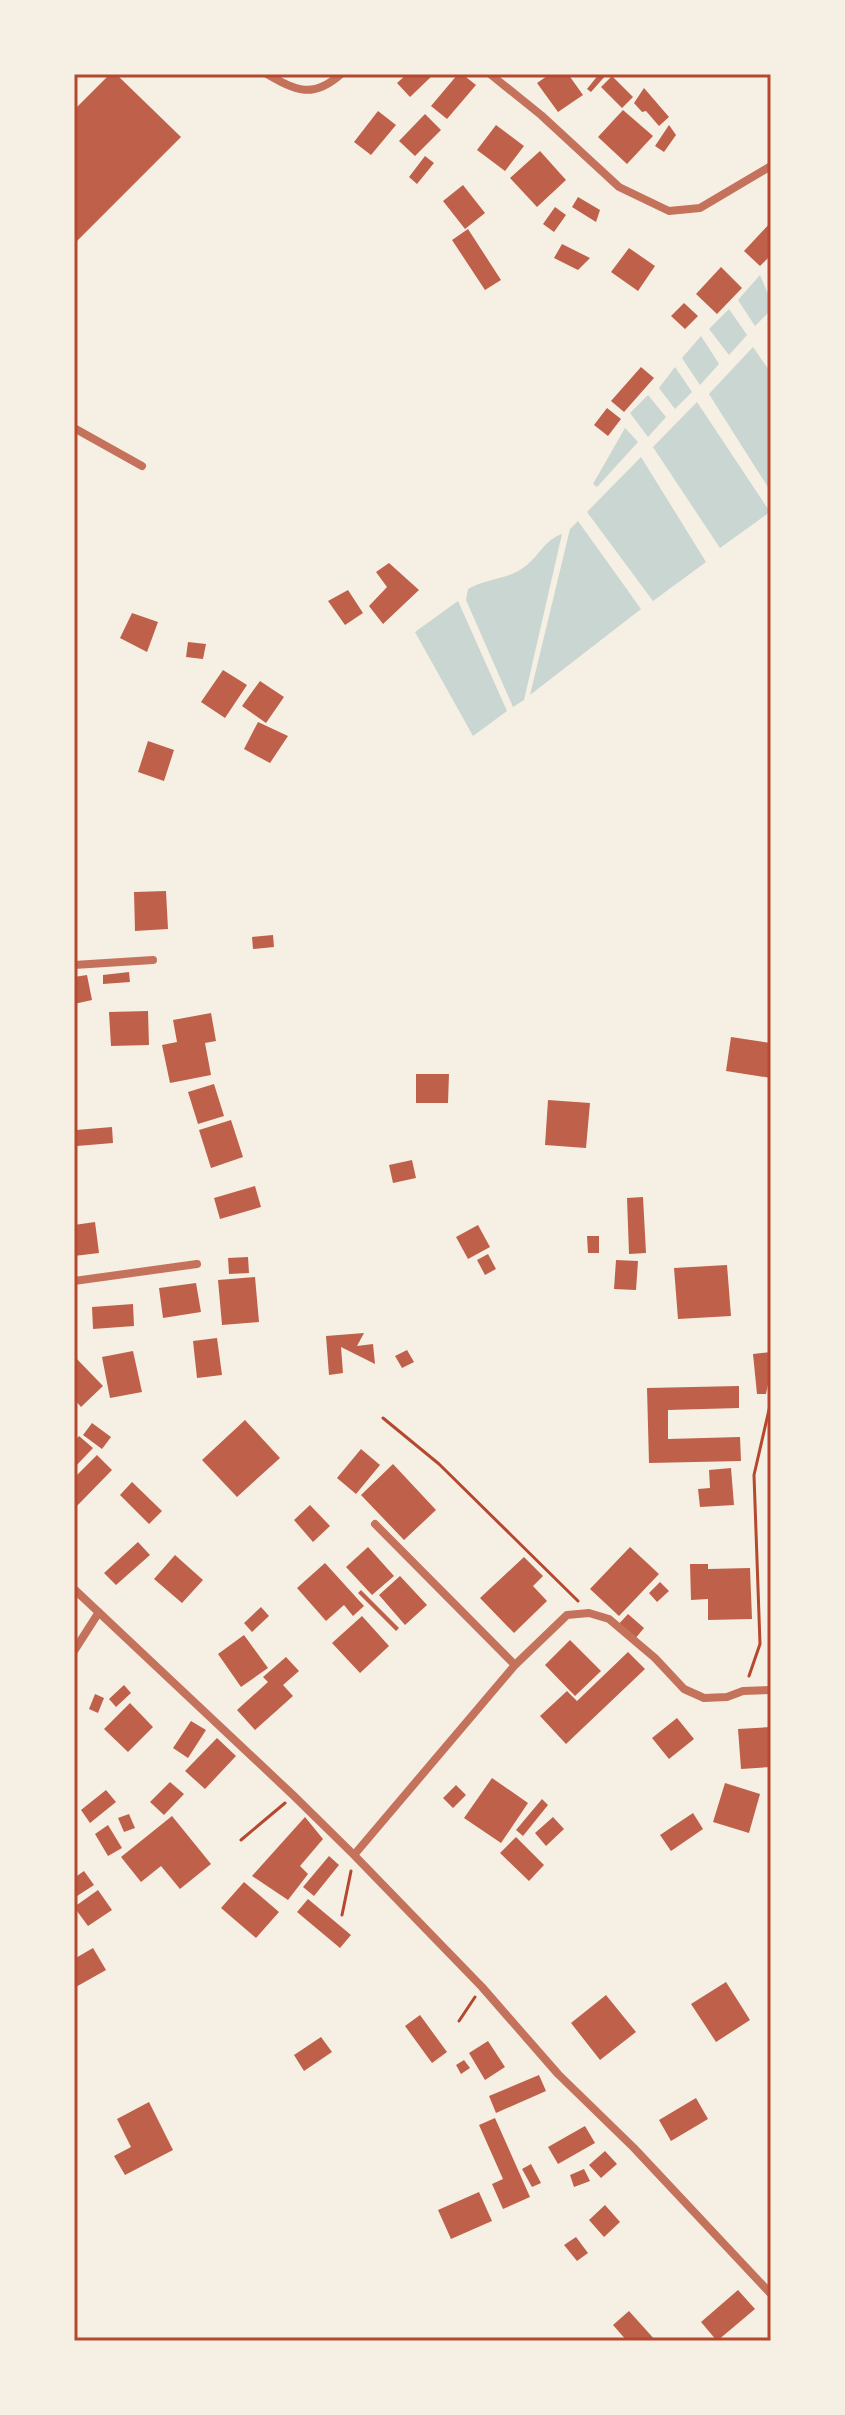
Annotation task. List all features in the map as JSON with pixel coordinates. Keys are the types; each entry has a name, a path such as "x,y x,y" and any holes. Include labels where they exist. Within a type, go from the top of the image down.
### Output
{"street":[{"path":"267,74 295,90 315,90 341,74"},
{"path":"490,74 541,115 619,187 669,211 700,208 771,166"},
{"path":"74,428 142,466"},
{"path":"74,965 153,960"},
{"path":"74,1281 197,1264"},
{"path":"375,1524 515,1665"},
{"path":"74,1589 354,1855 482,1987 558,2074 634,2148 771,2294"},
{"path":"74,1651 99,1612"},
{"path":"354,1855 515,1665 567,1615 589,1613 609,1619 655,1658 684,1689 704,1698 771,1690"}],"path":[{"path":"743,1691 760,1644 754,1475 771,1401"},
{"path":"383,1418 439,1464 589,1613"},
{"path":"241,1840 294,1796"},
{"path":"342,1915 354,1855"},
{"path":"459,2021 482,1987"}],"shaded area":[{"path":"760,275 771,301 771,310 755,326 738,300"},
{"path":"729,309 747,335 729,355 709,329"},
{"path":"701,336 719,364 700,385 682,358"},
{"path":"753,347 771,373 771,492 709,394"},
{"path":"675,367 692,392 675,409 659,388"},
{"path":"648,395 666,417 648,437 630,413"},
{"path":"697,402 770,512 720,548 653,447"},
{"path":"625,428 638,442 597,487 593,484"},
{"path":"641,457 706,562 653,601 587,512"},
{"path":"578,521 641,609 530,695 570,529"},
{"path":"562,534 524,700 513,707 466,600 468,589 521,569"},
{"path":"458,601 507,711 473,736 415,632"}],"building":[{"path":"110,74 116,74 181,137 74,244 74,110"},
{"path":"407,74 434,74 410,97 397,83"},
{"path":"458,74 476,85 447,119 431,106"},
{"path":"550,74 568,74 583,95 558,112 537,83"},
{"path":"599,74 607,74 591,92 587,89"},
{"path":"612,76 633,97 622,108 601,87"},
{"path":"644,88 669,117 659,126 634,103"},
{"path":"623,110 653,136 627,164 598,137"},
{"path":"378,111 396,125 371,155 354,142"},
{"path":"425,114 441,130 415,156 399,141"},
{"path":"496,125 524,146 505,171 477,150"},
{"path":"669,125 676,135 664,152 655,146"},
{"path":"540,151 566,180 537,207 510,178"},
{"path":"425,156 434,163 417,184 409,177"},
{"path":"463,185 485,213 465,229 443,201"},
{"path":"578,197 600,210 596,222 572,207"},
{"path":"555,207 566,215 554,232 543,224"},
{"path":"771,222 771,255 760,266 744,251"},
{"path":"468,229 501,280 485,290 452,240"},
{"path":"562,244 590,258 578,270 554,258"},
{"path":"629,248 655,266 638,291 611,272"},
{"path":"721,267 742,288 717,314 696,294"},
{"path":"684,303 698,316 685,329 671,316"},
{"path":"641,367 654,378 624,412 611,401"},
{"path":"607,408 621,419 608,436 594,425"},
{"path":"389,563 419,590 383,624 369,606 387,587 376,572"},
{"path":"348,590 363,613 345,625 328,601"},
{"path":"132,613 158,622 147,652 120,638"},
{"path":"188,642 206,644 203,659 186,657"},
{"path":"223,670 247,685 225,718 201,702"},
{"path":"260,681 284,697 266,723 242,706"},
{"path":"258,722 288,736 270,763 244,749"},
{"path":"148,741 174,750 164,781 138,772"},
{"path":"166,891 168,929 135,931 134,892"},
{"path":"273,935 274,947 253,949 252,937"},
{"path":"129,972 130,982 103,984 103,975"},
{"path":"87,975 92,1000 74,1004 74,977"},
{"path":"148,1011 149,1045 111,1046 109,1012"},
{"path":"211,1013 216,1041 205,1043 211,1075 170,1083 162,1045 177,1042 173,1020"},
{"path":"731,1037 771,1043 771,1078 726,1071"},
{"path":"416,1074 449,1074 448,1103 416,1103"},
{"path":"214,1084 224,1116 198,1124 188,1092"},
{"path":"548,1100 590,1103 586,1148 545,1145"},
{"path":"231,1120 243,1157 211,1168 199,1130"},
{"path":"112,1127 113,1143 77,1146 76,1130"},
{"path":"412,1160 416,1178 393,1183 389,1165"},
{"path":"255,1186 261,1207 220,1219 214,1198"},
{"path":"643,1197 646,1253 629,1254 627,1198"},
{"path":"95,1222 99,1253 74,1256 74,1225"},
{"path":"478,1225 490,1247 468,1259 456,1237"},
{"path":"587,1236 599,1236 599,1253 588,1253"},
{"path":"488,1254 496,1269 485,1275 477,1260"},
{"path":"248,1257 249,1273 229,1274 228,1258"},
{"path":"616,1260 638,1261 636,1290 614,1289"},
{"path":"727,1265 731,1316 678,1319 674,1268"},
{"path":"255,1277 259,1322 222,1325 218,1280"},
{"path":"196,1283 201,1312 163,1318 159,1288"},
{"path":"133,1304 134,1326 93,1329 92,1307"},
{"path":"364,1333 357,1346 373,1344 375,1364 341,1347 343,1373 329,1375 326,1336"},
{"path":"217,1338 222,1375 197,1378 193,1341"},
{"path":"407,1350 414,1362 402,1368 395,1356"},
{"path":"133,1351 142,1392 110,1398 102,1357"},
{"path":"771,1352 766,1394 757,1394 753,1354"},
{"path":"74,1356 103,1386 81,1407 74,1399"},
{"path":"739,1386 739,1408 668,1410 668,1439 740,1437 741,1461 649,1463 647,1388"},
{"path":"245,1420 280,1458 237,1497 202,1460"},
{"path":"92,1423 111,1437 102,1449 83,1435"},
{"path":"79,1436 93,1448 74,1468 74,1442"},
{"path":"361,1449 380,1465 356,1494 337,1478"},
{"path":"97,1455 112,1470 74,1509 74,1478"},
{"path":"393,1464 436,1510 404,1540 361,1495"},
{"path":"731,1468 734,1505 700,1507 698,1489 710,1488 709,1470"},
{"path":"132,1482 162,1511 149,1524 120,1495"},
{"path":"310,1505 330,1526 313,1542 294,1520"},
{"path":"138,1542 150,1555 116,1585 104,1573"},
{"path":"368,1547 394,1576 372,1595 346,1567"},
{"path":"630,1547 659,1574 619,1616 590,1589"},
{"path":"175,1555 203,1580 182,1603 154,1579"},
{"path":"524,1557 543,1576 533,1586 547,1601 514,1633 480,1598"},
{"path":"325,1563 364,1606 353,1616 344,1605 326,1621 297,1588"},
{"path":"690,1564 708,1564 708,1569 750,1568 752,1619 708,1620 708,1599 691,1600"},
{"path":"400,1576 427,1605 405,1625 379,1595"},
{"path":"660,1582 669,1591 657,1602 649,1593"},
{"path":"361,1590 399,1628 396,1631 358,1593"},
{"path":"261,1607 269,1616 252,1632 244,1623"},
{"path":"628,1614 644,1628 634,1640 617,1626"},
{"path":"362,1616 389,1646 360,1673 332,1643"},
{"path":"244,1635 268,1668 241,1687 218,1654"},
{"path":"570,1640 601,1671 575,1696 545,1665"},
{"path":"628,1652 645,1669 566,1744 540,1716 567,1691 577,1701"},
{"path":"286,1657 299,1671 283,1685 293,1696 255,1730 237,1710 268,1682 263,1677"},
{"path":"124,1685 131,1693 116,1707 109,1699"},
{"path":"95,1694 104,1698 98,1713 89,1709"},
{"path":"130,1703 153,1727 128,1752 104,1729"},
{"path":"677,1718 694,1739 669,1759 652,1738"},
{"path":"191,1721 206,1730 188,1758 173,1748"},
{"path":"771,1727 771,1767 741,1769 738,1729"},
{"path":"217,1738 236,1756 205,1789 185,1771"},
{"path":"492,1778 528,1803 501,1843 464,1818"},
{"path":"170,1782 184,1794 164,1815 150,1802"},
{"path":"725,1783 760,1794 749,1833 713,1822"},
{"path":"456,1785 466,1795 453,1808 443,1798"},
{"path":"106,1790 116,1802 90,1823 81,1810"},
{"path":"542,1799 548,1805 523,1836 516,1830"},
{"path":"693,1813 703,1829 671,1851 660,1835"},
{"path":"129,1814 135,1828 124,1832 118,1818"},
{"path":"172,1816 211,1864 180,1889 161,1866 141,1882 121,1857"},
{"path":"305,1817 323,1839 300,1866 308,1874 288,1900 252,1876"},
{"path":"553,1817 564,1829 546,1846 535,1833"},
{"path":"108,1825 122,1848 108,1856 95,1834"},
{"path":"516,1837 544,1865 529,1881 500,1853"},
{"path":"329,1856 339,1865 314,1896 303,1887"},
{"path":"84,1871 94,1885 74,1898 74,1878"},
{"path":"244,1882 279,1912 256,1938 221,1908"},
{"path":"98,1890 112,1910 88,1926 74,1907"},
{"path":"308,1899 351,1935 340,1948 297,1912"},
{"path":"93,1948 106,1970 74,1988 74,1959"},
{"path":"726,1982 750,2020 716,2042 691,2004"},
{"path":"606,1995 636,2032 600,2060 571,2023"},
{"path":"420,2015 447,2052 432,2063 405,2026"},
{"path":"321,2037 332,2052 304,2071 294,2055"},
{"path":"488,2041 505,2067 485,2080 469,2053"},
{"path":"464,2060 470,2068 461,2074 456,2065"},
{"path":"539,2075 546,2091 496,2113 489,2096"},
{"path":"696,2098 708,2119 671,2141 659,2120"},
{"path":"149,2102 173,2150 125,2175 114,2156 131,2147 117,2119"},
{"path":"495,2118 530,2197 503,2209 492,2184 503,2179 479,2125"},
{"path":"585,2126 595,2143 558,2164 548,2147"},
{"path":"605,2151 617,2164 601,2178 589,2165"},
{"path":"531,2164 541,2183 532,2187 522,2169"},
{"path":"584,2169 590,2181 574,2187 570,2175"},
{"path":"479,2192 492,2221 451,2239 438,2210"},
{"path":"605,2205 620,2222 604,2237 589,2220"},
{"path":"576,2237 588,2253 577,2261 564,2245"},
{"path":"738,2290 755,2309 717,2341 701,2322"},
{"path":"629,2311 656,2341 627,2341 613,2325"}]}
